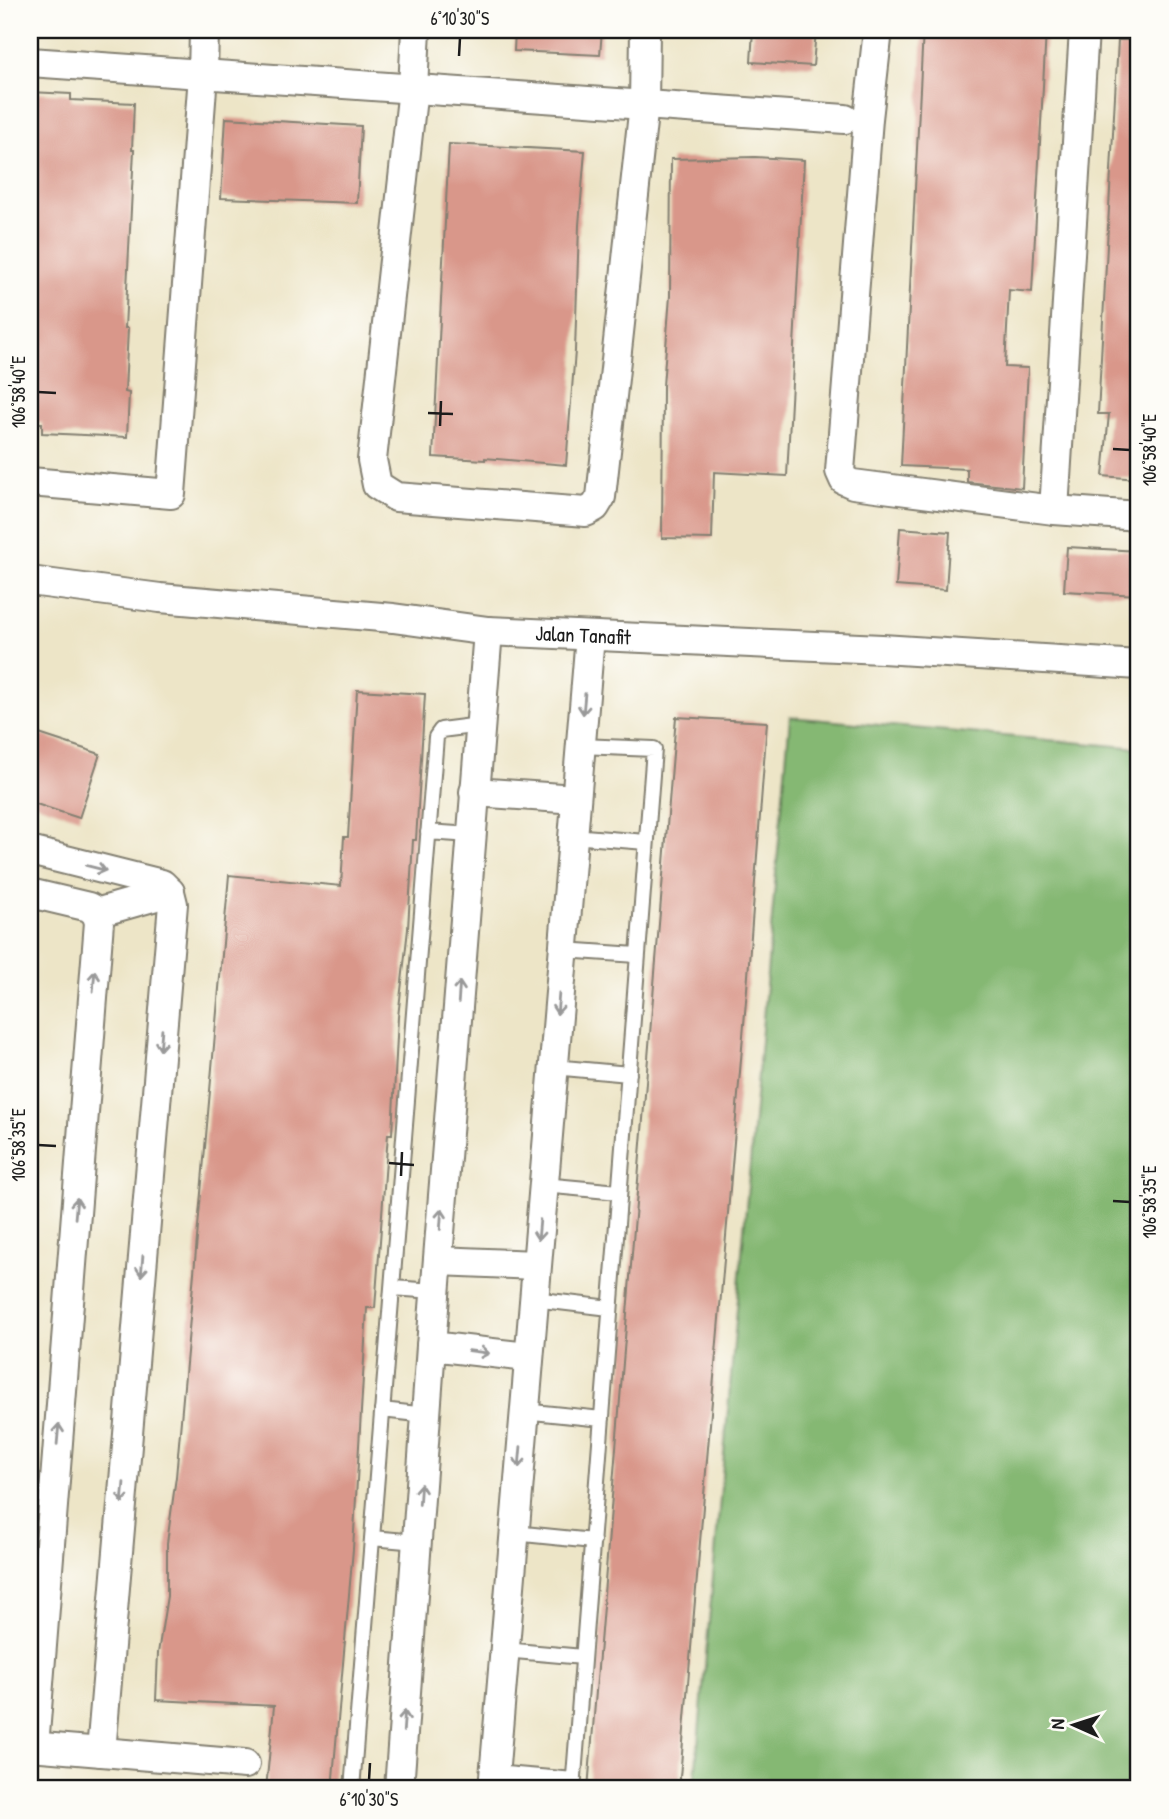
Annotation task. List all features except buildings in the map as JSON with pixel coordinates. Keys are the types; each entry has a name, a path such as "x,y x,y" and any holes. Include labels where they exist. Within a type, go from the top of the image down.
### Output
{"street":[{"path":"30,482 171,494 203,75 204,30"},
{"path":"416,30 413,89 372,460 377,485 396,497 586,512 596,507 601,497 644,104 645,30"},
{"path":"878,30 868,119 840,471 844,480 853,484 1054,510 1139,516"},
{"path":"1054,510 1084,30"},
{"path":"30,62 845,119"},
{"name":"Jalan Tanafit","path":"30,581 160,598 393,618 488,631 883,649 1139,665"},
{"path":"399,1789 435,1291 488,631"},
{"path":"493,1781 590,636"},
{"path":"474,792 576,799"},
{"path":"30,851 162,884 170,892 173,904 101,1752"},
{"path":"96,913 170,892"},
{"path":"30,893 89,907 96,913 99,922 32,1746 245,1764"},
{"path":"438,1261 536,1265"},
{"path":"431,1346 528,1357"}],"lane":[{"path":"352,1789 436,737 441,730 480,725"},
{"path":"493,1781 574,1785 654,749 580,746"},
{"path":"428,832 471,835"},
{"path":"572,836 646,842"},
{"path":"562,950 638,955"},
{"path":"552,1067 629,1074"},
{"path":"543,1185 619,1192"},
{"path":"392,1288 435,1291"},
{"path":"533,1299 610,1308"},
{"path":"383,1410 426,1415"},
{"path":"523,1411 602,1419"},
{"path":"513,1533 593,1541"},
{"path":"372,1538 417,1542"},
{"path":"504,1650 583,1657"}],"green space":[{"path":"790,717 1139,748 1139,1789 694,1789"}]}
